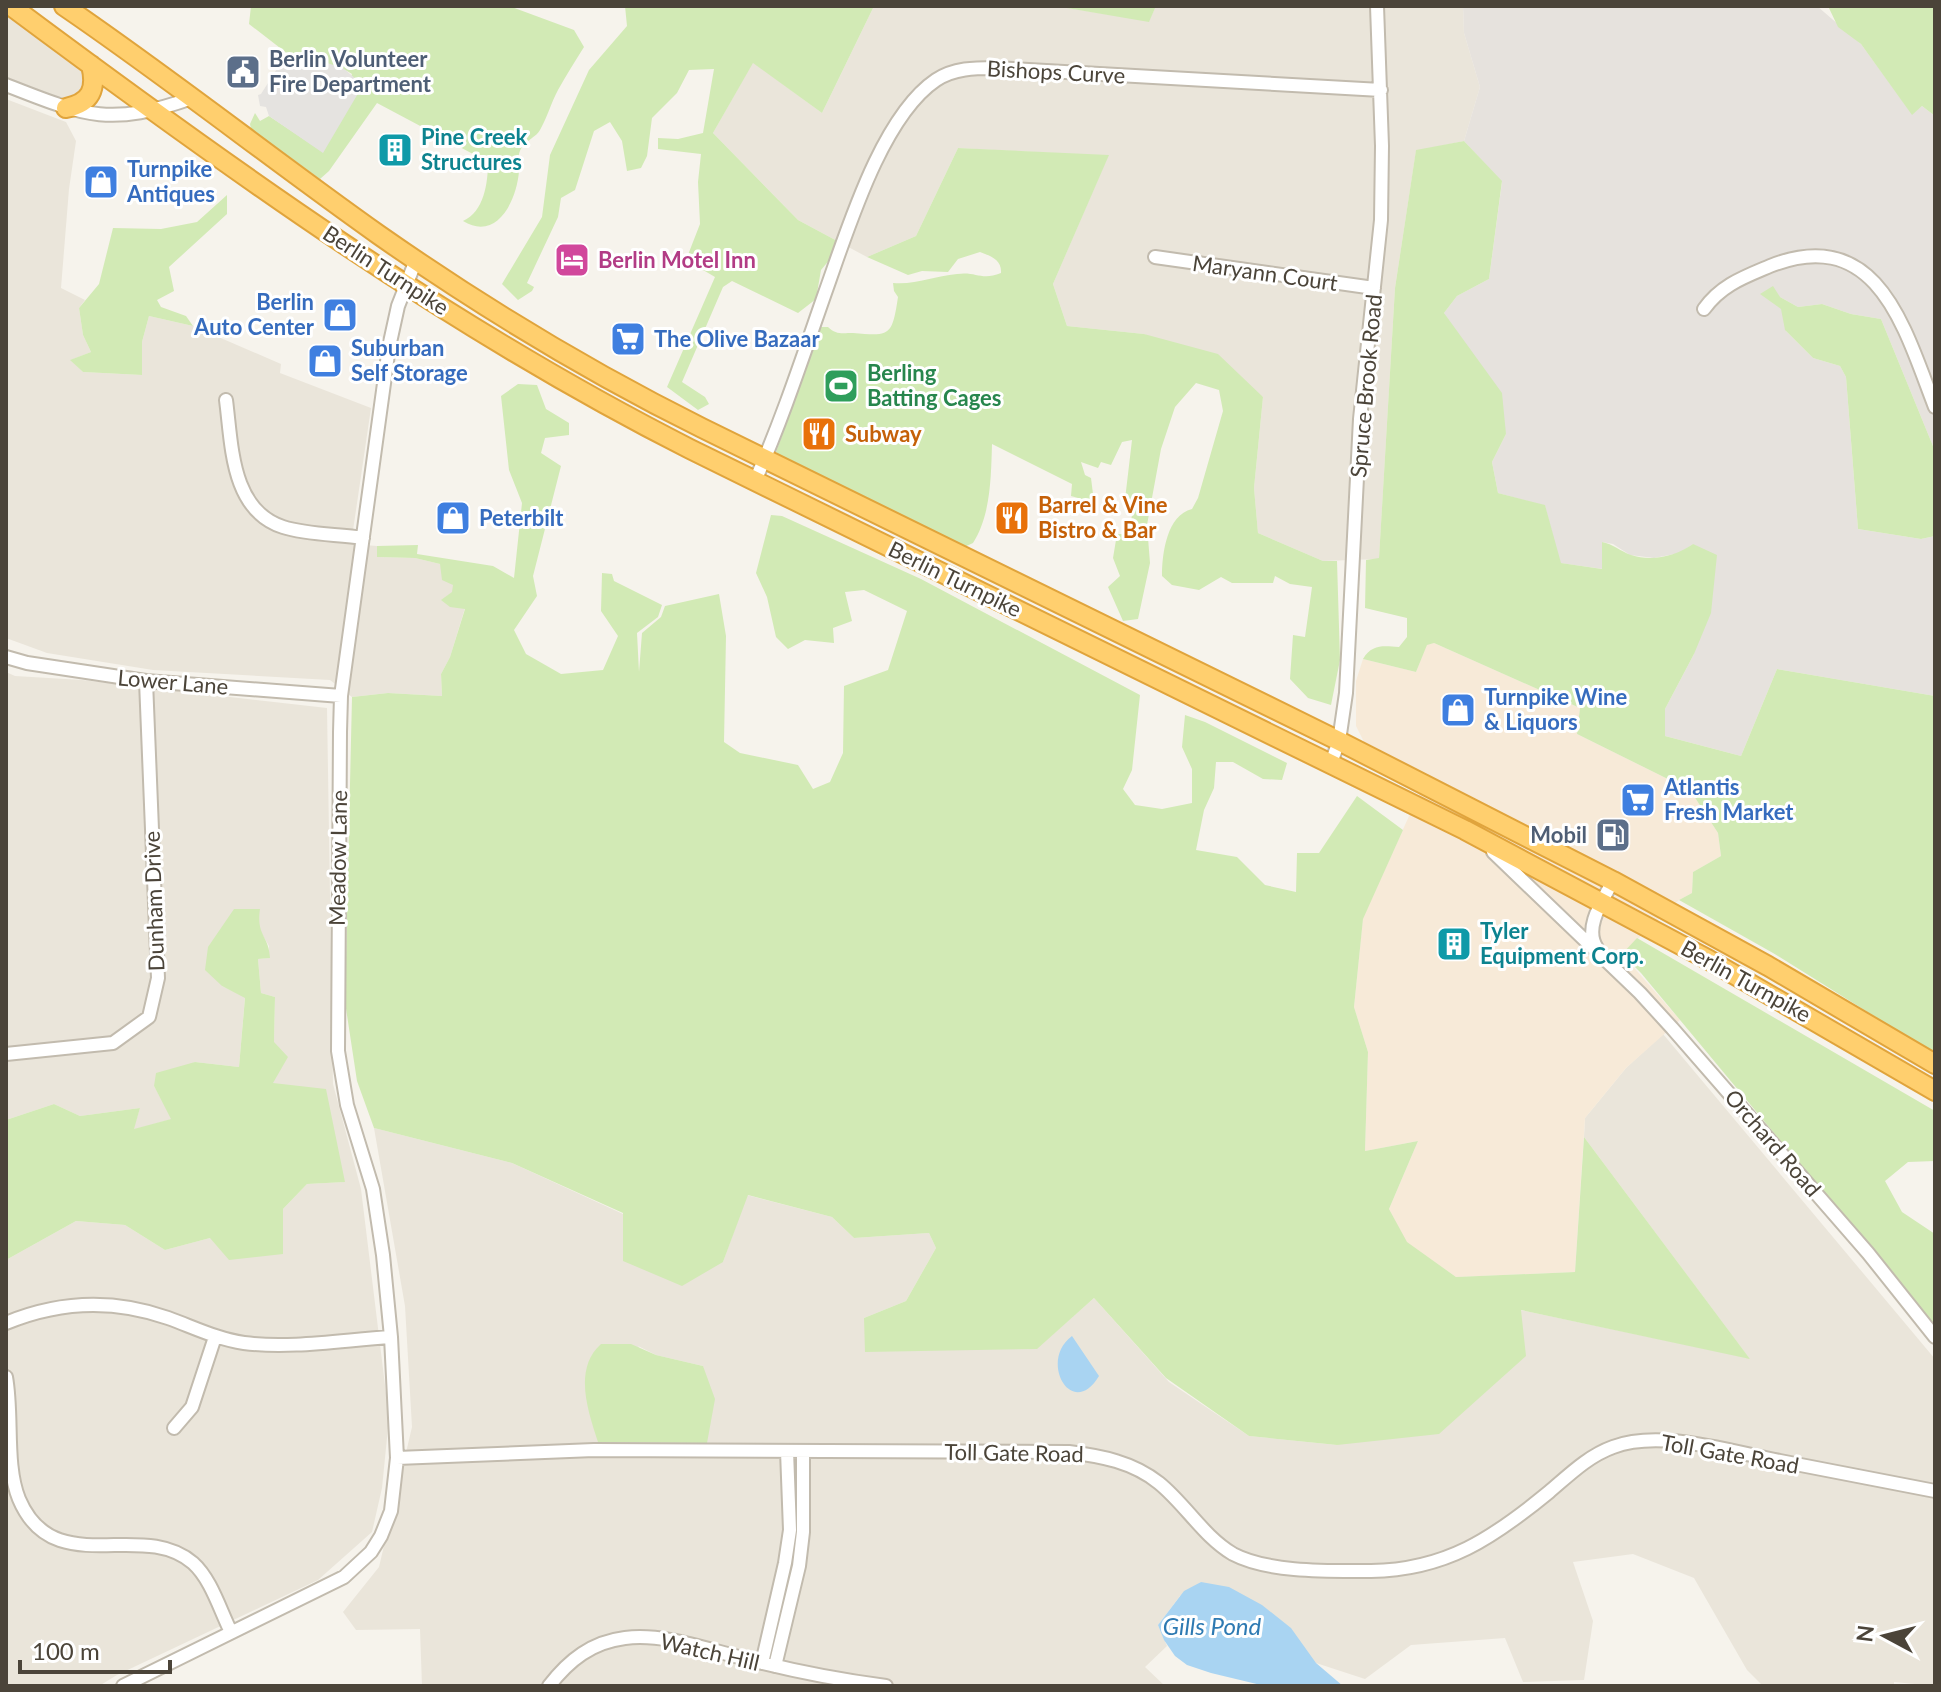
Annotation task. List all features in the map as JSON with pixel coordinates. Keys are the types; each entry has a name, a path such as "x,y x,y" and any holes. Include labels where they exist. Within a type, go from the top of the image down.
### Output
{"highway":[{"name":"Berlin Turnpike","path":"11,6 154,111 406,284 594,398 755,481 1465,830 1756,986 1935,1091"},
{"name":"Berlin Turnpike","path":"64,6 416,260 578,363 653,404 1339,741 1613,881 1768,966 1935,1064"},
{"path":"66,108 78,105 91,94 94,85 91,65"}],"street":[{"name":"Spruce Brook Road","path":"1331,763 1339,741 1348,670 1360,419 1381,209 1377,6"},
{"name":"Bishops Curve","path":"755,481 865,186 908,109 935,81 961,70 995,68 1381,90"},
{"path":"6,85 66,108 100,116 134,115 192,98"},
{"path":"1704,309 1727,286 1778,263 1812,256 1846,262 1875,281 1898,313 1935,407"},
{"name":"Maryann Court","path":"1155,257 1374,288"},
{"name":"Meadow Lane","path":"123,1686 327,1587 358,1566 381,1536 391,1511 397,1458 391,1337 373,1189 347,1105 338,1051 341,696 389,347 406,284 416,260"},
{"path":"226,400 233,458 245,497 264,518 285,527 363,538"},
{"name":"Lower Lane","path":"6,657 146,681 341,696"},
{"name":"Dunham Drive","path":"6,1054 113,1043 149,1017 158,978 146,681"},
{"name":"Orchard Road","path":"1465,830 1512,868 1672,1028 1868,1253 1935,1337"},
{"name":"Orchard Road","path":"1604,957 1591,939 1591,929 1613,881"},
{"path":"6,1323 64,1306 111,1304 168,1318 215,1337 264,1344 391,1337"},
{"path":"174,1428 192,1407 215,1337"},
{"path":"6,1377 12,1499 37,1525 67,1543 86,1546 150,1545 181,1555 194,1563 204,1576 231,1632"},
{"name":"Toll Gate Road","path":"397,1458 548,1451 1069,1452 1104,1457 1138,1469 1160,1484 1211,1538 1235,1555 1262,1564 1373,1571 1417,1567 1454,1556 1483,1542 1510,1525 1595,1455 1630,1442 1649,1440 1705,1447 1935,1491"},
{"path":"768,1665 799,1566 797,1496 787,1451"},
{"path":"768,1665 803,1451"},
{"path":"777,1596 791,1599"},
{"name":"Watch Hill","path":"549,1686 580,1655 594,1647 625,1638 658,1639 838,1680 886,1686"}],"shaded area":[{"path":"874,6 1055,6 1149,21 1156,6 1463,6 1464,33 1480,87 1464,141 1416,151 1395,288 1379,559 1323,561 1258,533 1254,488 1263,397 1144,334 1067,326 1053,284 1108,156 958,148 916,236 867,257 798,220 713,133 753,62 822,113"},
{"path":"1463,6 1817,6 1861,44 1912,114 1922,106 1935,116 1935,451 1881,319 1851,314 1822,304 1798,307 1780,297 1786,331 1813,358 1840,366 1846,377 1858,529 1921,539 1935,536 1935,696 1777,669 1741,756 1665,736 1665,709 1694,654 1693,544 1680,553 1654,558 1630,555 1613,544 1602,542 1603,569 1560,563 1545,506 1498,493 1492,462 1506,434 1444,313 1457,296 1489,279 1502,182 1464,141 1480,87 1464,33"},
{"path":"6,13 81,70 87,80 83,94 66,100 6,77"},
{"path":"287,53 306,66 327,63 343,68 363,85 323,153 269,116 266,107 260,106 258,95"},
{"path":"6,99 66,122 76,141 61,288 85,300 79,308 83,335 91,352 71,360 83,372 142,375 142,342 149,316 193,326 281,364 280,373 371,408 351,544 377,546 378,557 415,558 440,564 453,585 453,592 442,600 465,608 450,657 441,674 442,696 388,693 352,697 330,680 153,670 47,653 6,638"},
{"path":"1434,643 1580,708 1577,734 1690,790 1718,833 1721,856 1693,872 1692,893 1679,900 1622,954 1680,1020 1626,1068 1585,1118 1575,1272 1456,1277 1406,1242 1389,1209 1418,1141 1365,1151 1368,1052 1354,1007 1363,918 1428,774 1364,742 1356,726 1356,681 1363,659 1416,672 1427,644"},
{"path":"6,672 15,676 82,680 327,708 333,1084 361,1189 389,1418 382,1488 372,1532 318,1580 99,1686 6,1686 6,1260 76,1221 125,1225 165,1250 210,1238 283,1253 283,1209 307,1184 344,1182 273,1084 275,997 261,993 258,959 269,958 269,946 258,927 259,909 222,986 245,997 239,1067 195,1062 154,1086 172,1119 133,1130 140,1108 80,1116 54,1104 6,1120"},
{"path":"1663,1034 1935,1359 1935,1686 1894,1682 1894,1686 1763,1686 1747,1670 1694,1578 1633,1554 1573,1562 1593,1621 1584,1680 1523,1682 1505,1638 1411,1645 1365,1679 1316,1663 1201,1582 1180,1596 1158,1625 1167,1646 1145,1667 1165,1686 422,1686 420,1629 356,1630 343,1612 379,1567 412,1427 405,1306 374,1128 512,1163 623,1214 624,1261 723,1262 747,1195 832,1217 854,1238 929,1233 936,1248 906,1301 864,1318 1036,1349 1094,1298 1169,1382 1249,1436 1337,1445 1520,1310 1749,1358 1584,1137 1585,1118 1626,1068","holes":["638,1346 656,1355 703,1366 706,1443"]}],"green space":[{"path":"251,6 509,6 574,30 584,47 558,90 540,130 520,150 514,194 503,215 486,226 475,226 463,221 480,204 486,188 488,162 377,103 320,179 251,129 255,113 260,121 269,116 323,152 352,74 332,66 302,65 249,24"},
{"path":"625,6 874,6 822,113 753,63 713,133 798,220 839,242 821,270 816,299 798,313 732,281 723,287 682,382 705,397 709,404 698,410 667,387 715,277 686,260 700,224 698,182 701,154 658,149 658,138 678,139 703,133 714,69 689,70 677,93 652,118 647,156 641,168 627,171 622,141 610,122 594,131 575,190 561,198 558,217 527,283 534,287 532,291 518,300 502,284 542,217 550,155 589,70 627,26"},
{"path":"1055,6 1156,6 1149,22"},
{"path":"1828,6 1935,6 1935,116 1922,106 1912,115 1861,44 1838,27"},
{"path":"1464,141 1502,181 1489,279 1457,296 1444,313 1502,393 1506,434 1492,462 1498,493 1545,505 1561,563 1602,569 1602,542 1631,555 1647,558 1664,557 1693,544 1717,555 1711,613 1665,709 1665,736 1741,756 1777,669 1935,696 1935,1054 1773,953 1679,900 1692,893 1693,872 1721,856 1718,833 1690,790 1577,734 1580,708 1434,643 1427,645 1416,672 1363,659 1374,648 1399,647 1407,637 1407,618 1365,608 1366,560 1379,558 1395,288 1416,150"},
{"path":"958,148 1109,155 1053,284 1067,326 1144,334 1218,354 1263,397 1254,488 1258,533 1323,561 1337,561 1340,660 1331,705 1308,698 1290,679 1293,635 1305,637 1312,587 1290,584 1275,576 1273,583 1232,583 1221,577 1199,590 1172,585 1162,576 1165,546 1172,527 1177,519 1192,509 1198,498 1223,411 1219,390 1196,383 1175,407 1161,449 1147,525 1150,563 1138,619 1123,621 1108,587 1120,576 1113,558 1117,534 1128,534 1133,511 1124,508 1132,440 1122,442 1111,465 1101,462 1098,468 1081,462 1085,475 1091,478 1092,502 1071,496 1072,484 992,444 989,495 983,520 973,543 962,548 776,452 821,327 839,333 882,333 891,327 894,320 898,297 893,283 957,274 988,276 1001,273 998,262 980,252 958,259 948,272 922,271 908,275 867,257 916,236"},
{"path":"227,195 227,214 169,267 174,291 157,300 161,307 186,316 193,326 149,316 142,342 142,375 83,372 70,360 91,352 83,335 79,308 99,284 113,228 161,229 197,222"},
{"path":"1773,286 1780,297 1798,307 1822,304 1851,314 1881,319 1935,451 1935,536 1921,539 1858,529 1846,377 1840,366 1813,358 1785,330 1781,309 1760,294"},
{"path":"518,384 537,385 546,409 569,423 569,435 545,438 541,453 561,466 533,576 537,596 514,630 526,654 561,674 603,670 618,636 601,611 602,573 612,574 614,581 662,605 658,617 637,633 639,672 642,633 661,617 665,606 719,594 726,636 724,742 740,753 798,765 813,789 830,782 843,753 844,686 888,670 907,611 864,590 845,592 852,621 833,628 834,643 805,640 788,649 776,637 767,597 756,573 771,515 782,516 921,579 1140,695 1132,770 1123,789 1135,805 1162,809 1192,803 1192,769 1182,747 1185,715 1287,763 1282,780 1263,779 1233,762 1216,762 1214,788 1204,810 1196,850 1237,857 1265,885 1296,892 1297,853 1319,853 1357,796 1403,830 1363,919 1354,1007 1368,1052 1365,1151 1418,1141 1389,1209 1407,1242 1456,1277 1575,1272 1584,1137 1750,1359 1521,1310 1526,1356 1439,1434 1337,1445 1249,1436 1166,1378 1094,1298 1037,1349 865,1352 864,1318 906,1301 936,1248 929,1233 854,1238 832,1217 748,1195 723,1262 682,1286 623,1261 623,1213 512,1163 374,1128 357,1081 345,1002 352,697 388,693 442,696 441,674 450,657 465,609 450,607 441,600 452,592 453,585 442,580 440,564 415,558 377,557 377,546 418,545 417,554 493,566 514,578 522,503 509,470 501,396"},
{"path":"234,909 260,909 261,930 270,958 258,959 261,993 275,997 274,1042 288,1057 273,1083 326,1089 345,1182 307,1184 283,1209 283,1254 229,1260 210,1238 165,1250 125,1225 76,1221 6,1260 6,1120 54,1104 80,1116 140,1108 134,1129 171,1119 154,1086 156,1073 195,1062 239,1067 245,998 222,986 205,970 208,947"},
{"path":"1637,938 1935,1111 1935,1161 1908,1162 1885,1181 1902,1212 1935,1234 1935,1327 1622,954"},
{"path":"601,1344 631,1344 656,1355 703,1366 715,1399 707,1443 598,1442 587,1404 585,1378 592,1354"}],"water":[{"path":"1072,1336 1099,1376 1089,1388 1079,1392 1070,1390 1058,1372 1062,1347"},
{"name":"Gills Pond","path":"1201,1582 1229,1587 1262,1605 1291,1628 1316,1663 1343,1686 1265,1686 1187,1665 1175,1656 1158,1625 1184,1591"}],"place":[{"name":"Berlin Volunteer Fire Department","path":"243,72"},
{"name":"Pine Creek Structures","path":"395,150"},
{"name":"Turnpike Antiques","path":"101,182"},
{"name":"Berlin Motel Inn","path":"572,260"},
{"name":"Berlin Auto Center","path":"340,315"},
{"name":"The Olive Bazaar","path":"628,339"},
{"name":"Suburban Self Storage","path":"325,361"},
{"name":"Berling Batting Cages","path":"841,386"},
{"name":"Subway","path":"819,434"},
{"name":"Peterbilt","path":"453,518"},
{"name":"Barrel & Vine Bistro & Bar","path":"1012,518"},
{"name":"Turnpike Wine & Liquors","path":"1458,710"},
{"name":"Atlantis Fresh Market","path":"1638,800"},
{"name":"Mobil","path":"1613,835"},
{"name":"Tyler Equipment Corp.","path":"1454,944"}]}
